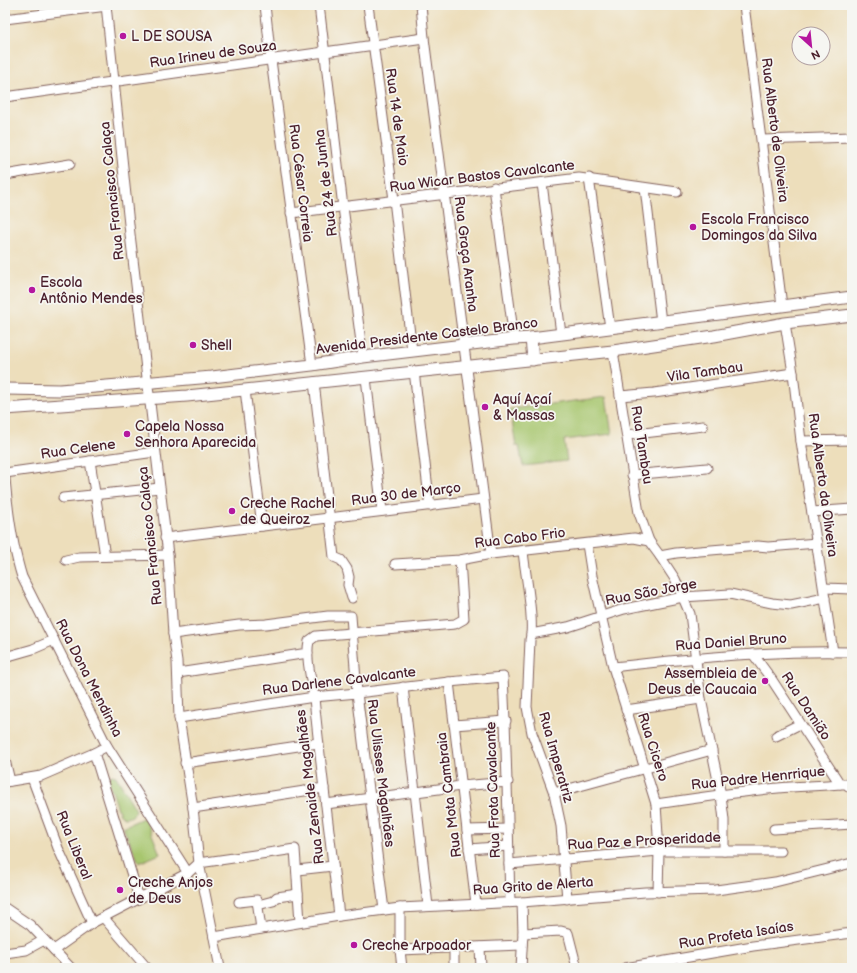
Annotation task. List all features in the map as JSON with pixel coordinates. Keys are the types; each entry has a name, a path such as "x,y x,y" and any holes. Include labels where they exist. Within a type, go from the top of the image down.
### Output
{"main road":[{"name":"Avenida Presidente Castelo Branco","path":"5,389 60,390 212,378 312,365 363,356 531,338 852,297"},
{"path":"5,409 150,399 533,360 613,351 714,336 785,323 852,315"},
{"path":"531,338 533,360"}],"street":[{"path":"5,19 106,5"},
{"name":"Rua Francisco Calaça","path":"106,5 130,234 168,555 173,634 178,673 179,718 200,863 220,968"},
{"name":"Rua César Correia","path":"265,5 312,365"},
{"name":"Rua 24 de Junha","path":"319,5 342,207 363,356"},
{"name":"Rua 14 de Maio","path":"368,5 412,351"},
{"name":"Rua Graça Aranha","path":"421,5 491,554"},
{"name":"Rua Alberto de Oliveira","path":"744,5 782,306"},
{"name":"Rua Irineu de Souza","path":"5,97 424,38"},
{"path":"762,140 852,136"},
{"path":"5,175 70,164"},
{"name":"Rua Wicar Bastos Cavalcante","path":"291,213 444,193 579,178 589,178 677,192"},
{"path":"589,178 610,328"},
{"path":"542,183 561,334"},
{"path":"494,187 514,339"},
{"path":"645,188 661,322"},
{"name":"Rua Alberto da Oliveira","path":"785,323 793,373 801,441 833,652"},
{"name":"Rua Tambau","path":"613,351 639,513 649,541 675,579 690,614 701,699 721,794 724,820 724,851"},
{"path":"414,371 430,506"},
{"name":"Vila Tambau","path":"620,396 654,393 793,373"},
{"path":"366,378 382,511"},
{"path":"314,382 334,557 341,560 347,568 349,577 348,585 352,598"},
{"path":"245,390 262,526"},
{"path":"627,435 703,426"},
{"path":"801,441 852,440"},
{"name":"Rua Celene","path":"5,473 155,452"},
{"path":"90,461 94,495 105,556"},
{"path":"632,475 707,468"},
{"name":"Rua Dona Mendinha","path":"5,479 6,504 14,553 22,578 106,746 188,874"},
{"path":"64,498 160,488"},
{"name":"Rua 30 de Março","path":"165,538 430,506 483,498"},
{"path":"812,512 852,509"},
{"name":"Rua Cabo Frio","path":"395,564 460,560 491,554 634,538 649,541"},
{"path":"660,556 706,550 816,543"},
{"name":"Rua Cicero","path":"588,544 592,576 613,667 656,804 659,852 658,892"},
{"name":"Rua Imperatriz","path":"523,551 531,615 527,707 532,733 554,793 561,826 567,899"},
{"path":"66,560 79,557 168,555"},
{"path":"178,673 308,653 309,641 316,636 455,624 464,619 460,560"},
{"path":"824,588 852,589"},
{"name":"Rua São Jorge","path":"531,634 568,627 624,609 683,597 730,594 772,603 791,605 825,598"},
{"name":"Rua Ulisses Magalhães","path":"173,634 239,625 266,624 328,616 351,616 357,693 384,910"},
{"path":"5,657 32,649 54,640"},
{"name":"Rua Daniel Bruno","path":"613,667 695,657 791,652 852,652"},
{"name":"Rua Zenaide Magalhães","path":"308,653 339,916"},
{"name":"Rua Damião","path":"753,654 772,680 840,784"},
{"name":"Rua Darlene Cavalcante","path":"179,718 314,697 503,677"},
{"name":"Rua Frota Cavalcante","path":"503,677 508,782 510,902"},
{"name":"Rua Mota Cambraia","path":"449,682 476,904"},
{"path":"403,687 428,906"},
{"path":"626,710 701,699"},
{"path":"454,725 506,721"},
{"path":"776,736 800,724"},
{"path":"185,763 318,743"},
{"path":"5,760 8,781 32,778 41,776 94,753 106,746"},
{"path":"554,793 712,750"},
{"path":"94,753 139,898"},
{"name":"Rua Liberal","path":"32,778 58,848 92,923"},
{"path":"326,804 370,797 508,782"},
{"path":"840,784 846,784 852,788"},
{"name":"Rua Padre Henrrique","path":"656,804 721,794 840,784"},
{"path":"193,808 324,788"},
{"path":"774,828 852,824"},
{"path":"467,830 508,829"},
{"path":"469,849 508,846"},
{"path":"54,950 102,917 188,874 200,863 295,849 300,922"},
{"name":"Rua Paz e Prosperidade","path":"509,864 659,852 781,851"},
{"name":"Rua Grito de Alerta","path":"214,937 300,922 400,908 522,902 658,892 716,890 775,882 852,863"},
{"path":"297,870 333,866"},
{"path":"258,905 273,901 277,897 298,894"},
{"path":"239,902 257,900 261,929"},
{"path":"521,968 523,933 522,902"},
{"path":"5,908 30,925 71,968"},
{"path":"400,908 400,950 402,968"},
{"path":"102,917 147,968"},
{"path":"523,933 561,931 568,933 577,968"},
{"name":"Rua Profeta Isaías","path":"625,968 753,946 852,933"},
{"path":"5,953 26,950 44,940"},
{"path":"400,950 522,945"},
{"path":"454,947 454,968"},
{"path":"480,947 481,968"}],"green space":[{"path":"606,397 612,434 564,440 567,461 523,466 519,446 516,446 510,409"},
{"path":"111,775 116,776 136,810 131,817 125,818 120,815 108,779"},
{"path":"145,817 160,854 139,863 123,827"}],"place":[{"name":"L DE SOUSA","path":"123,36"},
{"name":"Escola Francisco Domingos da Silva","path":"693,227"},
{"name":"Escola Antônio Mendes","path":"32,290"},
{"name":"Shell","path":"193,345"},
{"name":"Aquí Açaí & Massas","path":"485,407"},
{"name":"Capela Nossa Senhora Aparecida","path":"127,434"},
{"name":"Creche Rachel de Queiroz","path":"232,511"},
{"name":"Assembleia de Deus de Caucaia","path":"765,681"},
{"name":"Creche Anjos de Deus","path":"120,890"},
{"name":"Creche Arpoador","path":"354,945"}]}
